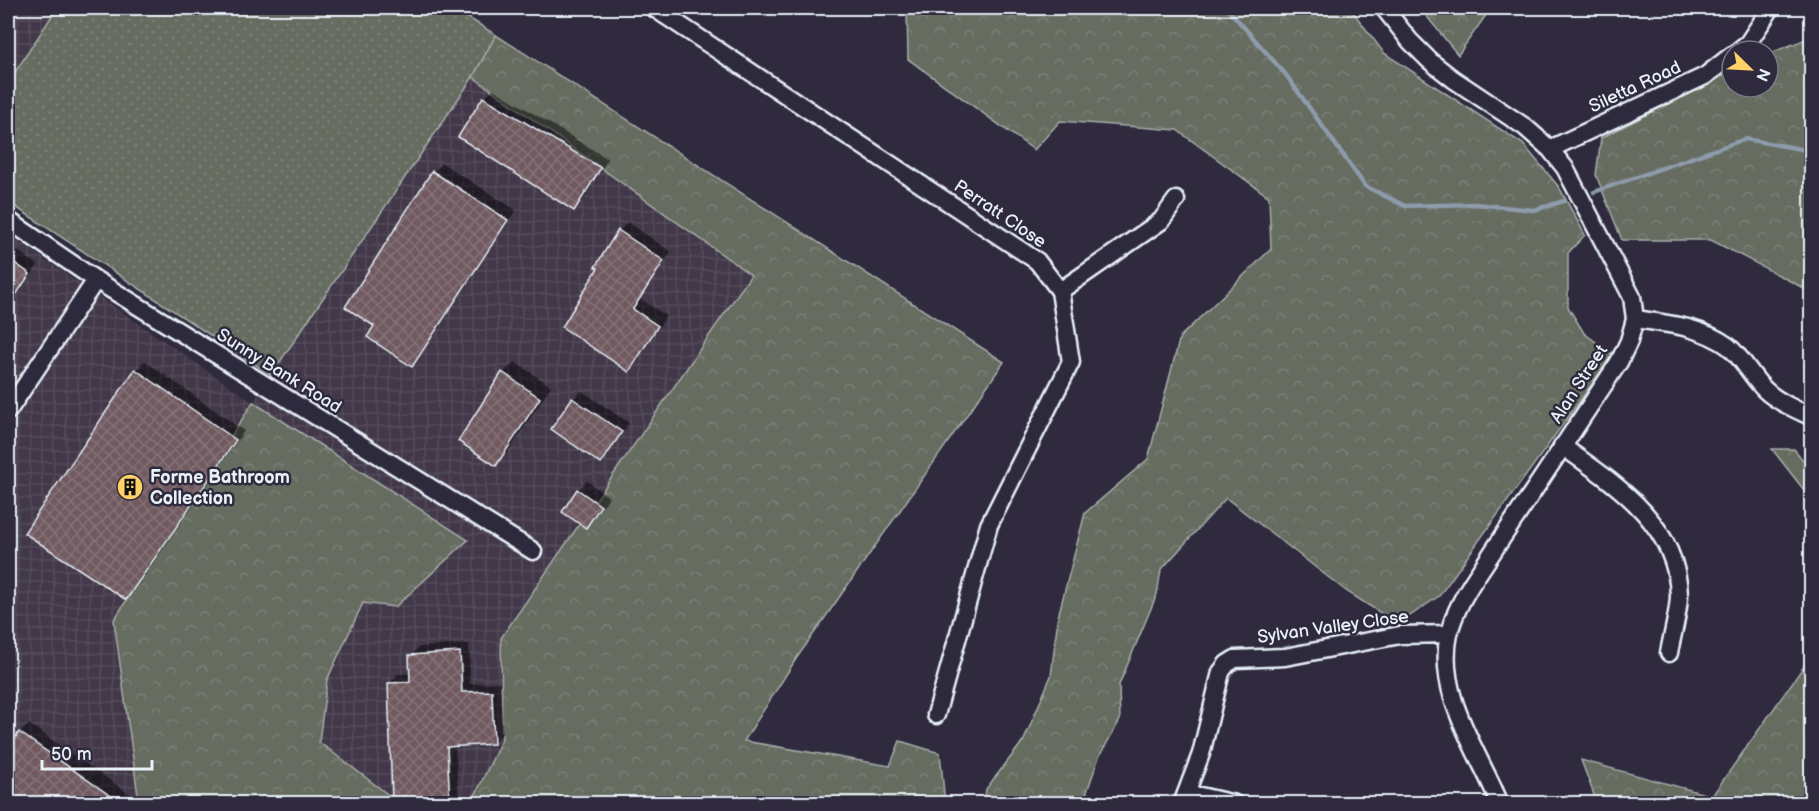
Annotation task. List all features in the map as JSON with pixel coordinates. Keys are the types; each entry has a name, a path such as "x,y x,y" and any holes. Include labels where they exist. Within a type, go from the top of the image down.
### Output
{"street":[{"name":"Perratt Close","path":"654,8 1037,261 1059,291 1071,362 989,525 936,715"},
{"path":"1384,8 1410,41 1430,61 1525,127 1550,149 1565,168 1579,193 1632,297 1635,319 1688,327 1710,335 1730,347 1765,390 1790,407 1812,417"},
{"path":"1751,39 1771,8"},
{"name":"Siletta Road","path":"1550,149 1705,76 1720,64"},
{"path":"1059,291 1161,221 1176,200"},
{"name":"Sunny Bank Road","path":"8,220 96,280 533,550"},
{"path":"8,411 96,280"},
{"name":"Alan Street","path":"1500,804 1454,705 1449,686 1447,659 1449,634 1459,607 1472,583 1619,362 1629,341 1635,319"},
{"path":"1562,446 1620,489 1653,521 1673,557 1679,596 1669,653"},
{"name":"Sylvan Valley Close","path":"1184,798 1201,754 1221,672 1235,659 1285,657 1400,635 1449,634"},
{"path":"1184,798 1235,804"}],"shaded area":[{"path":"8,8 57,8 8,83"},
{"path":"473,77 751,275 501,638 502,739 471,803 399,803 319,742 327,680 363,603 467,540 114,620 139,803 8,803 8,234 253,402"}],"green space":[{"path":"57,8 453,8 496,35 473,77 271,375 8,202 8,83"},
{"path":"907,8 1350,8 1384,53 1523,144 1559,187 1585,235 1568,253 1568,307 1584,333 1613,355 1439,596 1398,624 1346,591 1226,498 1161,570 1157,594 1119,685 1120,720 1099,757 1083,803 984,803 986,789 1024,740 1051,676 1058,617 1085,513 1148,459 1180,337 1271,249 1269,197 1177,130 1060,121 1034,150 908,59"},
{"path":"1420,8 1491,8 1458,55"},
{"path":"496,35 1004,362 796,659 744,741 890,766 900,741 940,753 945,803 471,804 502,739 501,638 751,275 473,77"},
{"path":"1811,37 1811,292 1711,240 1622,240 1596,175 1601,138 1720,77 1720,99 1780,99 1780,49"},
{"path":"253,402 468,540 395,607 363,603 327,680 319,742 399,803 139,803 114,620"},
{"path":"1772,449 1794,449 1811,470 1811,499"},
{"path":"1811,656 1811,803 1597,803 1581,760 1712,796"}],"building":[{"path":"483,97 601,168 574,211 458,137"},
{"path":"432,171 508,220 412,367 367,337 374,326 345,307"},
{"path":"618,230 664,261 633,309 658,326 629,372 562,327"},
{"path":"8,258 30,274 8,307"},
{"name":"Forme Bathroom Collection","path":"135,369 236,440 126,600 24,533"},
{"path":"502,372 540,398 496,466 458,441"},
{"path":"572,398 622,432 601,464 551,429"},
{"path":"577,489 601,506 586,528 562,512"},
{"path":"460,652 462,692 492,691 494,744 447,747 450,804 405,804 404,796 392,798 388,683 410,682 409,655"},
{"path":"19,732 122,804 8,804 8,749"}],"waterway":[{"path":"1227,8 1286,75 1365,186 1405,206 1476,204 1534,210 1564,201"},
{"path":"1594,192 1745,139 1812,151"}],"place":[{"name":"Forme Bathroom Collection","path":"130,487"}]}
